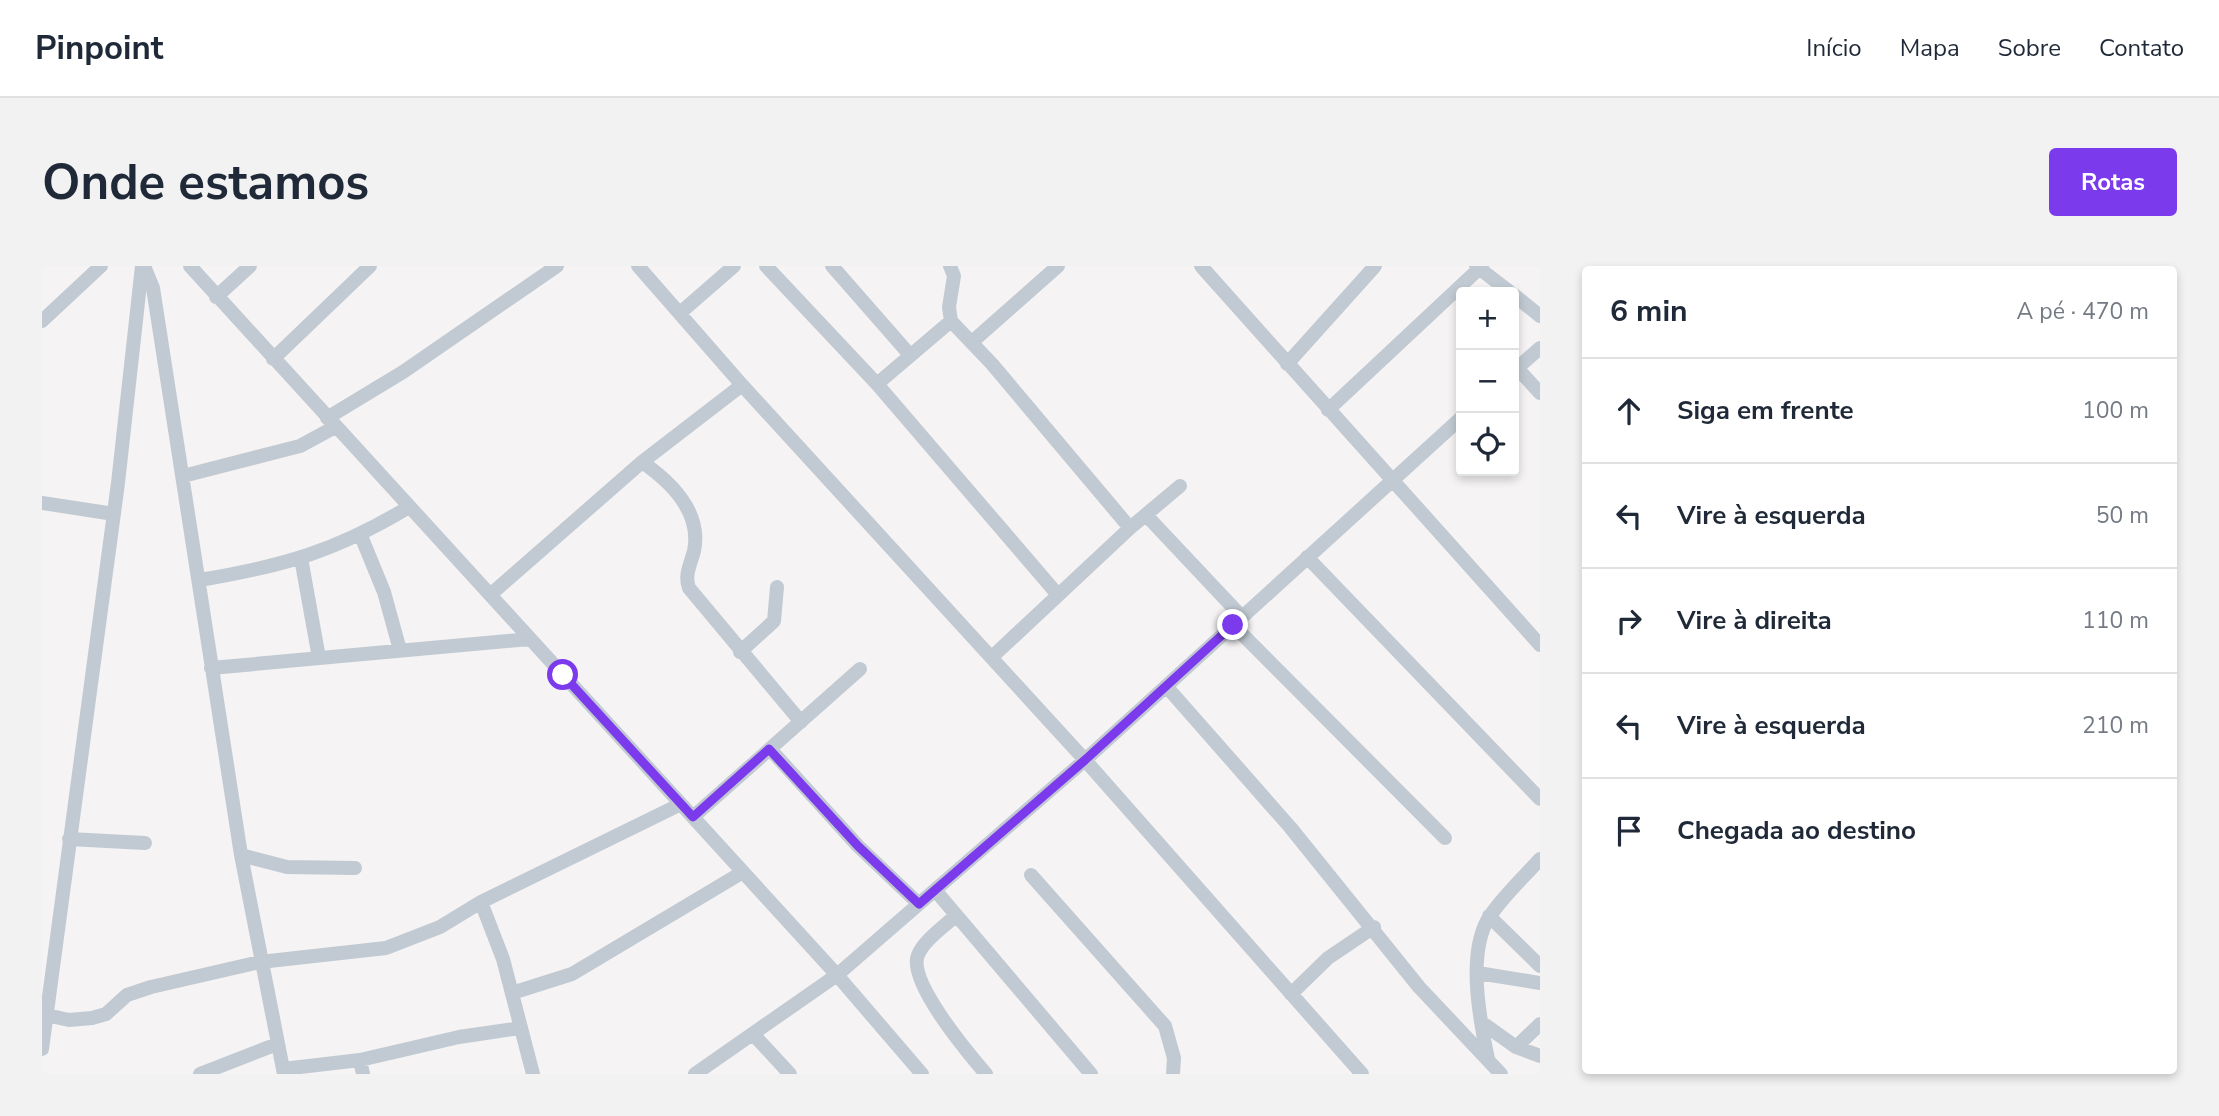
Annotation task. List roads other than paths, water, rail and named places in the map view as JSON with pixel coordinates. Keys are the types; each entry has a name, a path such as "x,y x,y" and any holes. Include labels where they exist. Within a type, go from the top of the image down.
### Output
{"street":[{"path":"42,321 101,266"},
{"path":"143,266 153,288 242,855 260,962 283,1072 361,1067 459,1037 520,1028"},
{"path":"42,1049 114,514 143,266"},
{"path":"190,266 837,975 922,1074"},
{"path":"216,297 250,266"},
{"path":"273,359 370,266"},
{"path":"183,476 300,446 557,266"},
{"path":"638,266 742,385 1085,760 1362,1074"},
{"path":"680,313 734,266"},
{"path":"766,266 877,384 1058,595"},
{"path":"832,266 910,355"},
{"path":"950,266 954,276 949,307 951,321 972,342 1130,528"},
{"path":"972,342 1058,266"},
{"path":"1287,364 1375,266"},
{"path":"1203,267 1540,645"},
{"path":"1328,410 1479,267 1503,287"},
{"path":"1519,300 1540,316"},
{"path":"877,384 951,321"},
{"path":"1519,366 1540,348"},
{"path":"1519,372 1540,393"},
{"path":"489,595 642,462 742,385"},
{"path":"695,1074 837,975 1085,760 1456,422"},
{"path":"642,462 671,486 693,519 696,539 687,576 689,587 740,652 801,722"},
{"path":"992,657 1130,528 1180,486"},
{"path":"42,503 114,514"},
{"path":"200,580 278,566 302,558 361,536 409,506"},
{"path":"1146,515 1237,621 1445,838"},
{"path":"361,536 384,592 400,650"},
{"path":"1307,557 1540,799"},
{"path":"302,558 319,658"},
{"path":"740,652 774,621 778,587"},
{"path":"211,668 530,639"},
{"path":"693,817 860,669"},
{"path":"1166,686 1374,927 1419,987 1501,1074"},
{"path":"769,749 858,846 919,904"},
{"path":"45,1014 69,1020 92,1018 106,1014 121,999 139,991 260,962 386,948 440,927 481,902 681,804"},
{"path":"69,839 145,843"},
{"path":"242,855 287,867 355,868"},
{"path":"1489,1060 1477,1003 1481,941 1489,916 1540,859"},
{"path":"512,993 572,974 743,872"},
{"path":"1031,875 1165,1027 1174,1058 1173,1074"},
{"path":"935,890 1091,1074"},
{"path":"481,902 492,925 533,1074"},
{"path":"955,916 922,948 915,965 934,1004 986,1074"},
{"path":"1489,916 1540,966"},
{"path":"1291,994 1328,958 1374,927"},
{"path":"42,932 57,935"},
{"path":"1478,973 1540,983"},
{"path":"1480,1022 1516,1047 1540,1055"},
{"path":"1516,1047 1540,1024"},
{"path":"753,1034 790,1074"},
{"path":"200,1074 277,1044"}]}
